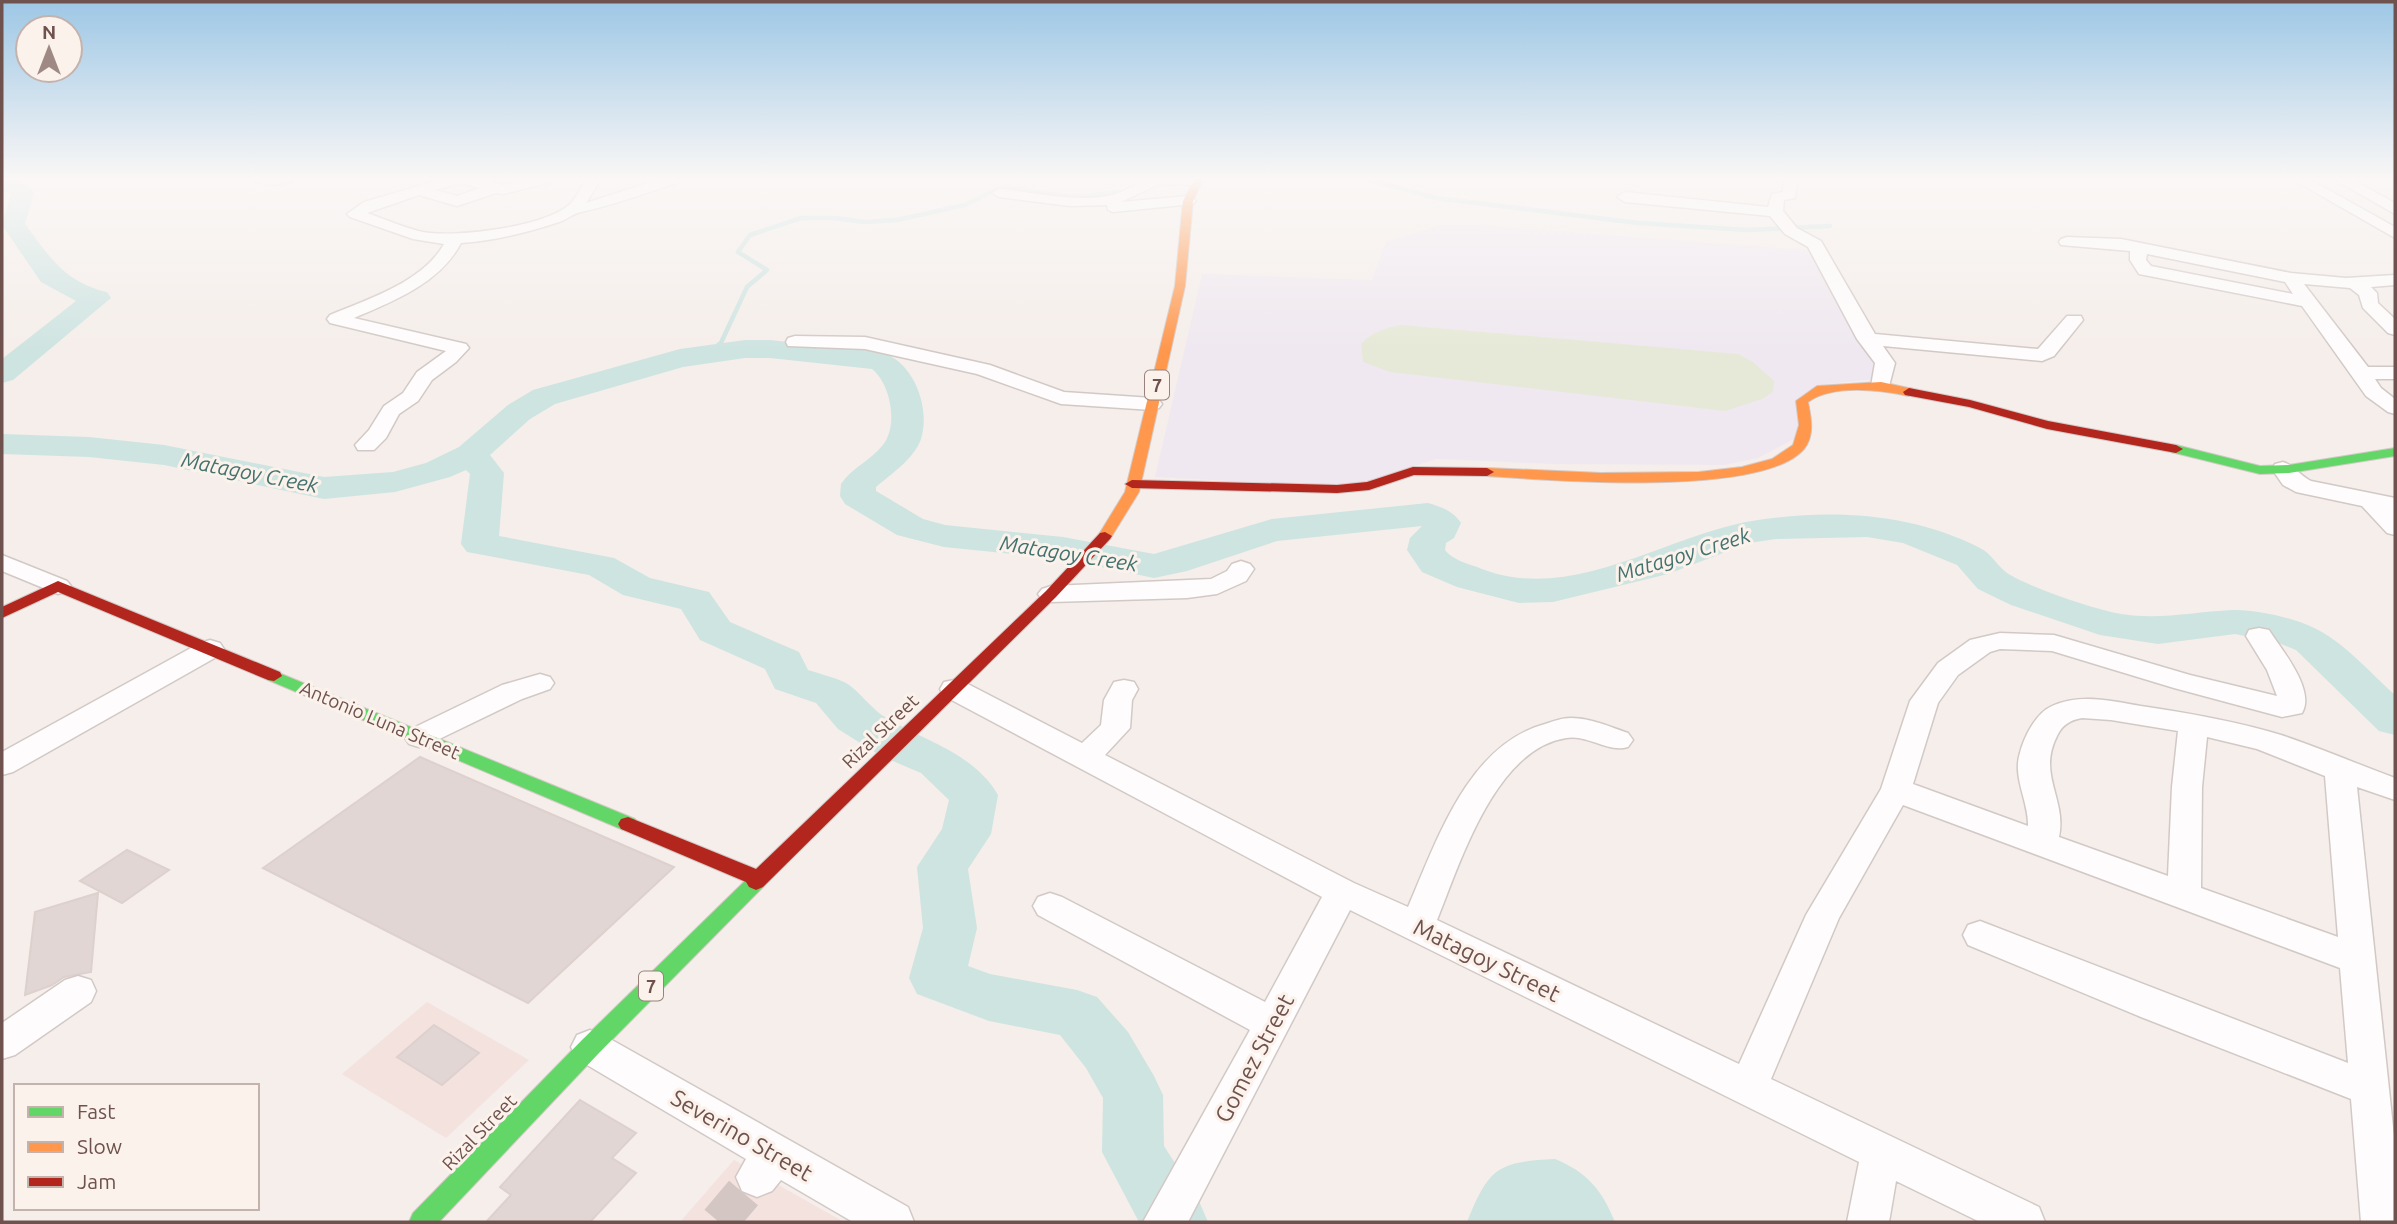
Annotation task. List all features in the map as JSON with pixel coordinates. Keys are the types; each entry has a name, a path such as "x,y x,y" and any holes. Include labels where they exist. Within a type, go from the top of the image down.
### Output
{"street":[{"path":"420,236 454,240 478,236"},
{"name":"Rizal Street","path":"422,1222 590,1047 1051,594 1110,531 1132,492 1180,286 1185,236"},
{"path":"1806,236 1815,244 1866,338 1878,350 1885,363 1881,386"},
{"path":"366,445 378,433 391,410 411,397 424,376 459,348 336,318 405,288 442,261 454,240"},
{"path":"2067,242 2106,242 2139,247 2291,278 2355,283 2395,280"},
{"path":"2139,247 2138,260 2145,270 2308,302"},
{"path":"2291,278 2362,373 2373,393 2395,408"},
{"path":"2355,283 2368,293 2369,304 2373,309 2395,329"},
{"path":"1866,338 2042,355 2074,320"},
{"path":"795,342 865,343 983,369 1061,398 1152,404"},
{"path":"2362,373 2395,373"},
{"path":"1132,484 1337,489 1368,486 1409,472 1483,471 1609,478 1746,471 1779,460 1796,450 1803,441 1806,416 1802,401 1817,390 1881,386 1979,406 2047,425 2191,452 2248,467 2283,469 2395,452"},
{"path":"2283,469 2291,480 2304,487 2395,505"},
{"path":"2395,485 2359,490 2363,500 2395,528"},
{"name":"Antonio Luna Street","path":"2,562 759,879"},
{"path":"1051,594 1108,594 1207,588 1237,576 1241,569"},
{"path":"2,613 58,586"},
{"path":"1748,1087 1822,915 1896,790 1924,701 1948,669 1980,646 2000,641 2054,643 2282,708 2292,706 2288,684 2259,636"},
{"path":"2,765 210,649"},
{"path":"419,737 485,708 512,692 540,683"},
{"path":"1084,758 1115,728 1118,700 1124,689"},
{"name":"Matagoy Street","path":"954,690 1342,892 2024,1222"},
{"path":"2041,843 2047,820 2032,768 2034,754 2053,718 2062,712 2078,709 2121,712 2193,723 2263,738 2395,789"},
{"path":"2184,895 2187,787 2193,723"},
{"path":"1417,926 1473,802 1491,774 1506,760 1530,740 1567,727 1618,740"},
{"path":"2340,770 2382,1222"},
{"path":"1896,790 2357,958"},
{"name":"Gomez Street","path":"1164,1222 1188,1184 1342,892"},
{"path":"1050,906 1272,1024"},
{"path":"1980,935 2154,1006 2369,1088"},
{"path":"2,1043 78,991"},
{"name":"Severino Street","path":"590,1047 766,1166 893,1222"},
{"path":"1868,1222 1881,1151"}],"shaded area":[{"path":"1405,236 1622,236 1813,251 1875,364 1875,379 1817,385 1798,437 1758,458 1724,465 1556,464 1436,459 1350,487 1155,477 1202,274 1372,280 1386,242"},
{"path":"427,1002 529,1060 446,1138 342,1074"},
{"path":"734,1160 844,1222 680,1222"}],"green space":[{"path":"1401,325 1738,354 1753,362 1774,381 1773,392 1762,399 1725,411 1390,372 1363,362 1361,344 1365,340 1379,331"}],"building":[{"path":"420,757 674,867 528,1003 263,868"},
{"path":"127,850 169,870 122,903 80,881"},
{"path":"98,893 91,972 64,977 52,985 25,995 35,912"},
{"path":"434,1025 479,1053 442,1085 397,1057"},
{"path":"580,1100 636,1133 612,1158 636,1173 590,1222 486,1222 511,1195 500,1187"}],"waterway":[{"name":"Matagoy Creek","path":"2,374 97,298 81,294 50,276 22,236"},
{"path":"719,347 747,287 767,270 738,252 749,236"},
{"path":"716,352 719,345"},
{"name":"Matagoy Creek","path":"471,454 519,412 544,397 680,358 745,349 770,349 880,361 892,370 907,405 904,439 893,455 858,484 858,496 910,527 944,536 1063,548 1154,566 1173,563 1272,530 1428,514 1443,523 1441,530 1429,538 1426,550 1436,564 1471,579 1519,591 1553,590 1654,566 1742,533 1776,528 1867,526 1912,533 1970,557 1992,581 2025,597 2114,626 2158,631 2235,622 2286,631 2311,641 2395,720"},
{"name":"Matagoy Creek","path":"2,444 89,447 164,455 324,488 395,482 438,470 471,454"},
{"path":"471,454 487,473 480,544 600,566 637,587 695,600 715,631 784,661 790,679 831,693 854,718 897,745 937,762 974,795 966,834 942,867 950,928 937,978 989,997 1077,1014 1107,1050 1133,1095 1133,1152 1175,1222"},
{"path":"1500,1222 1518,1192 1555,1190 1582,1222"}],"tunnel":[{"path":"719,1222 757,1177"}],"traffic: fast":[{"path":"2176,449 2260,470 2289,469 2395,452"},
{"path":"274,676 628,824"},
{"path":"422,1222 590,1047 756,882"}],"traffic: slow":[{"path":"1105,536 1132,492 1180,286 1185,236"},
{"path":"1487,472 1650,478 1742,471 1776,462 1798,448 1805,431 1802,401 1817,390 1881,386 1909,392"}],"traffic: jam":[{"path":"1909,392 1970,404 2047,425 2176,449"},
{"path":"1132,484 1337,489 1369,486 1413,471 1487,472"},
{"path":"756,882 1051,594 1105,536"},
{"path":"2,613 58,586 274,676"},
{"path":"628,824 759,879"}]}
